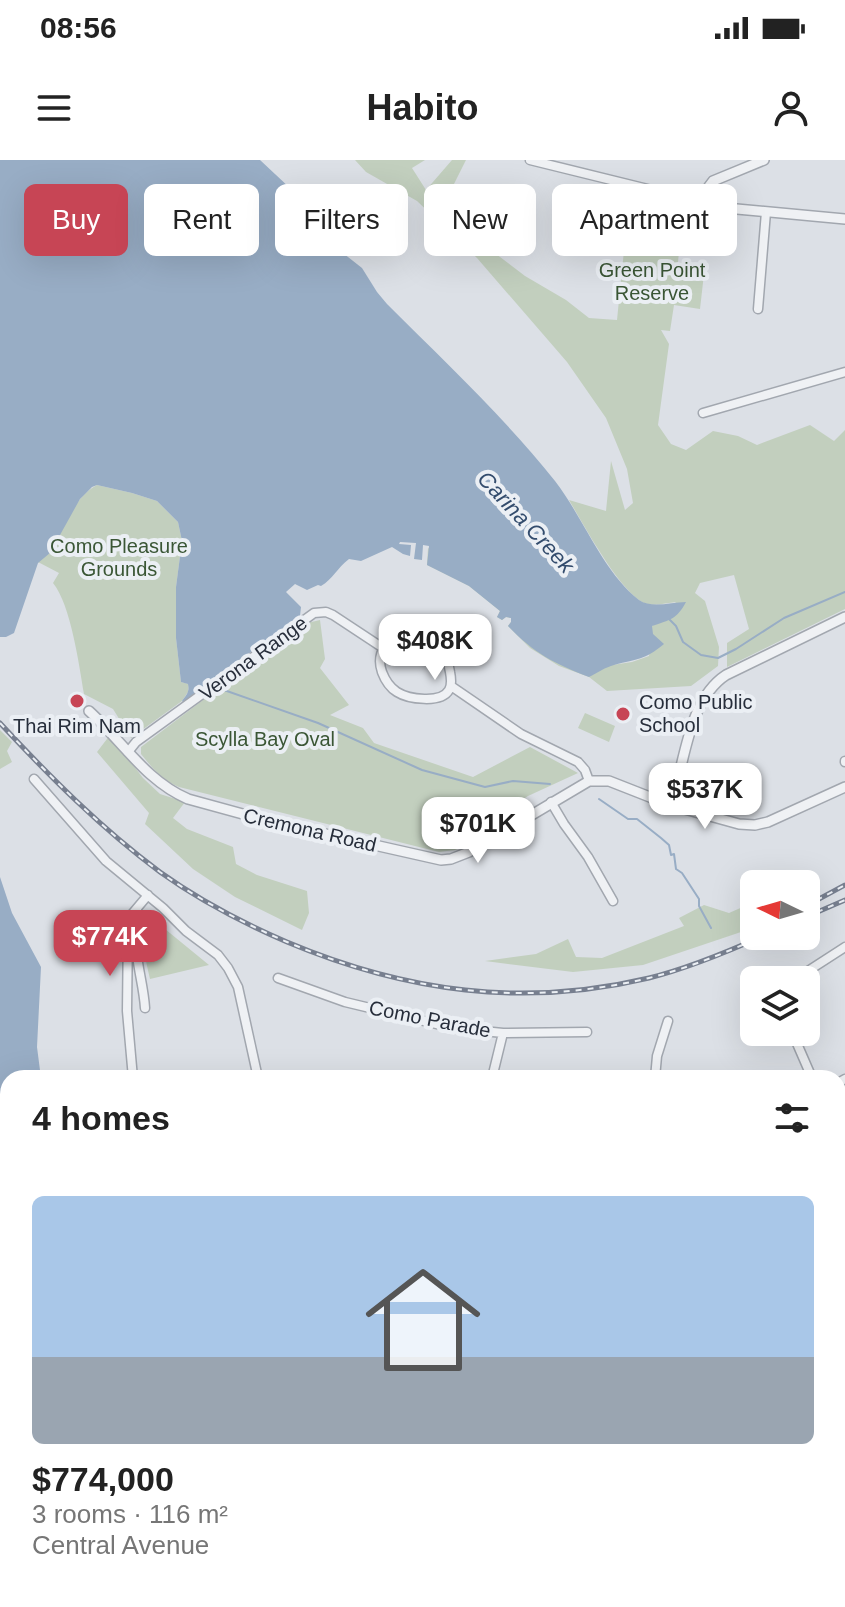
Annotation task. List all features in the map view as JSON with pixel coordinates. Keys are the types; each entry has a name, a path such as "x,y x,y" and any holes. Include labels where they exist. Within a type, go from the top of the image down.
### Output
{"street":[{"path":"530,160 627,184"},
{"path":"711,184 764,160"},
{"path":"737,209 845,219"},
{"path":"758,309 766,212"},
{"path":"703,413 845,372"},
{"name":"Verona Range","path":"128,752 136,742 318,612 333,615 383,648"},
{"path":"845,617 726,675 712,686 700,703 675,790 675,801 678,806 688,810 739,824 755,825 845,787"},
{"path":"403,634 429,638 445,653 451,686 445,694 433,698 400,694 388,685 382,673 380,660 383,648 391,639 403,634"},
{"path":"451,686 521,734 578,762 589,781 609,781 660,801 675,801"},
{"name":"Cremona Road","path":"89,711 138,764 164,786 188,799 432,859 461,856 589,781"},
{"path":"34,779 100,855 218,955 228,968 238,987 256,1070"},
{"path":"551,802 613,901"},
{"path":"132,1070 127,1011 127,942 129,920 148,895"},
{"path":"137,908 136,944 145,1008"},
{"path":"816,966 845,947"},
{"name":"Como Parade","path":"278,978 345,1002 453,1028 503,1033 587,1032"},
{"path":"656,1070 668,1021"},
{"path":"494,1070 503,1033"},
{"path":"798,1046 809,1070"}],"green space":[{"path":"355,160 425,160 412,168 424,187 424,208 408,196 408,184 387,184 366,172"},
{"path":"452,160 466,160 454,184 431,184"},
{"name":"Green Point Reserve","path":"475,256 499,256 589,318 617,320 623,256 679,256 678,262 705,265 700,309 674,305 670,331 661,330 669,344 658,425 671,444 686,450 713,431 738,436 757,445 810,425 834,441 845,430 845,609 727,667 727,643 749,629 734,575 700,583 695,593 705,601 719,647 718,666 691,686 607,691 589,677 559,666 530,648 508,626 511,618 502,620 497,617 500,611 469,586 427,565 428,548 612,665 649,656 652,626 676,602 648,604 634,596 603,556 569,500 606,511 611,461 625,510 633,503 627,469 606,418 567,362"},
{"name":"Como Pleasure Grounds","path":"97,485 157,501 178,522 182,541 176,587 176,638 181,682 189,684 188,692 182,701 131,738 113,709 84,694 69,620 53,583 59,573 38,562 54,543 79,500"},
{"name":"Scylla Bay Oval","path":"320,620 325,659 320,668 349,705 330,715 363,728 374,743 473,777 530,747 578,773 528,796 474,831 467,844 455,850 439,852 179,787 153,769 141,754 141,747 303,624"},
{"path":"585,713 615,726 609,742 578,728"},
{"path":"0,730 12,742 7,751 12,762 0,769"},
{"path":"110,735 143,778 160,794 185,802 173,818 187,829 233,847 236,864 257,875 307,891 309,913 302,930 235,897 193,869 145,824 149,813 97,752"},
{"path":"704,905 729,913 740,908 740,932 643,965 573,972 485,961 536,954 568,939 576,957 602,958 684,926 679,918"},
{"path":"154,920 209,965 150,979 145,942"}],"water":[{"path":"0,160 260,160 286,184 275,184 275,256 347,256 362,268 387,304 536,457 626,588 644,603 686,602 672,618 652,626 653,634 664,644 646,656 611,666 589,677 536,651 508,626 511,618 502,620 497,617 500,611 469,586 427,565 429,546 423,545 422,560 414,559 416,543 400,542 411,545 410,556 392,547 361,561 349,559 321,586 307,590 295,584 286,592 301,607 300,616 183,702 188,684 181,682 176,638 176,587 182,541 178,522 157,501 97,485 80,499 50,553 38,563 14,633 0,637"},
{"path":"0,877 12,913 41,967 37,1047 40,1070 0,1070"}],"waterway":[{"name":"Carina Creek","path":"669,619 683,642 701,655 718,658 784,618 845,592"},
{"path":"220,686 318,723 422,770 485,787 513,781 550,784"},
{"path":"599,799 628,819 637,819 669,845 676,869 699,899 699,906 711,928"}],"railway":[{"path":"0,723 97,820 175,882 271,935 376,973 465,990 556,992 649,978 740,946"},
{"path":"820,898 845,885"},
{"path":"820,911 845,900"}],"place":[{"name":"Thai Rim Nam","path":"77,701"},
{"name":"Como Public School","path":"623,714"}]}
